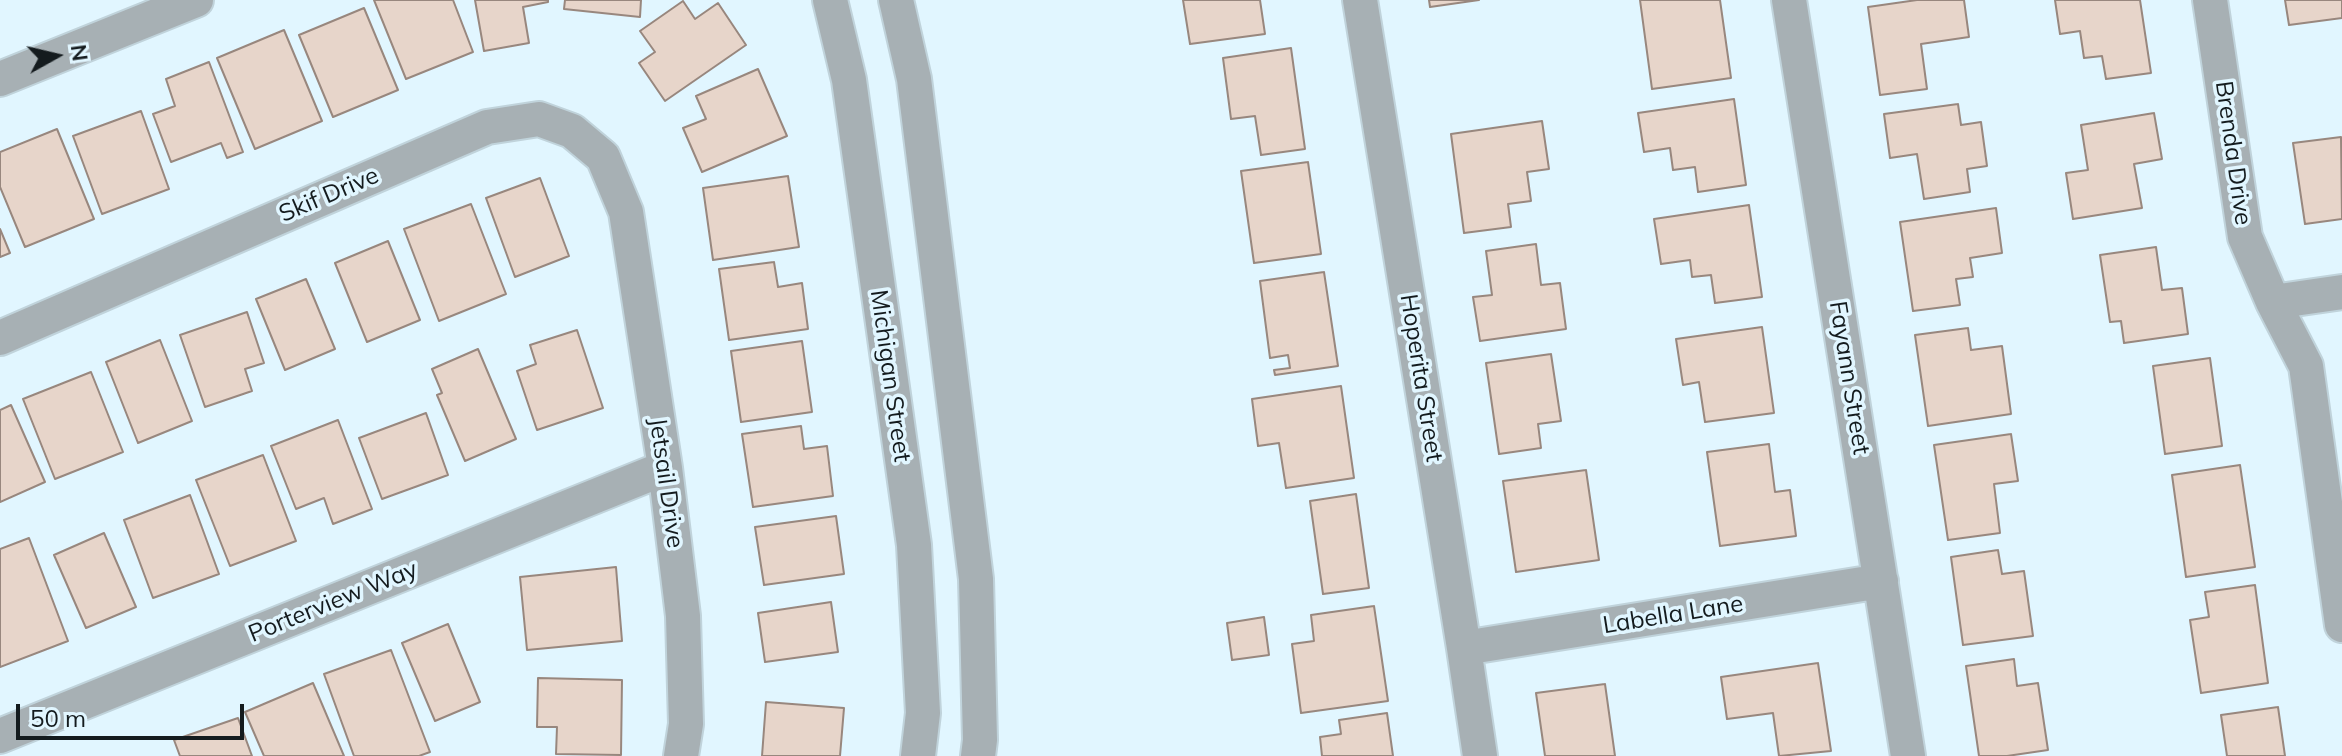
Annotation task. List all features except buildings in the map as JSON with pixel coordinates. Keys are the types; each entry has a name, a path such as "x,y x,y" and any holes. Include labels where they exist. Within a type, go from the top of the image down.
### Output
{"street":[{"path":"0,79 196,0"},
{"name":"Michigan Street","path":"830,0 849,80 914,545 923,713 918,756"},
{"path":"896,0 914,79 976,579 978,756"},
{"name":"Hoperita Street","path":"1360,0 1480,756"},
{"name":"Fayann Street","path":"1789,0 1908,756"},
{"name":"Brenda Drive","path":"2210,0 2245,237 2273,302 2306,366 2342,625"},
{"name":"Skif Drive","path":"0,338 487,127 539,119 572,131 603,157 626,212"},
{"name":"Jetsail Drive","path":"626,212 665,468 683,616 686,724 681,756"},
{"path":"2273,302 2342,292"},
{"name":"Porterview Way","path":"0,736 665,468"},
{"name":"Labella Lane","path":"1464,648 1881,581"}]}
